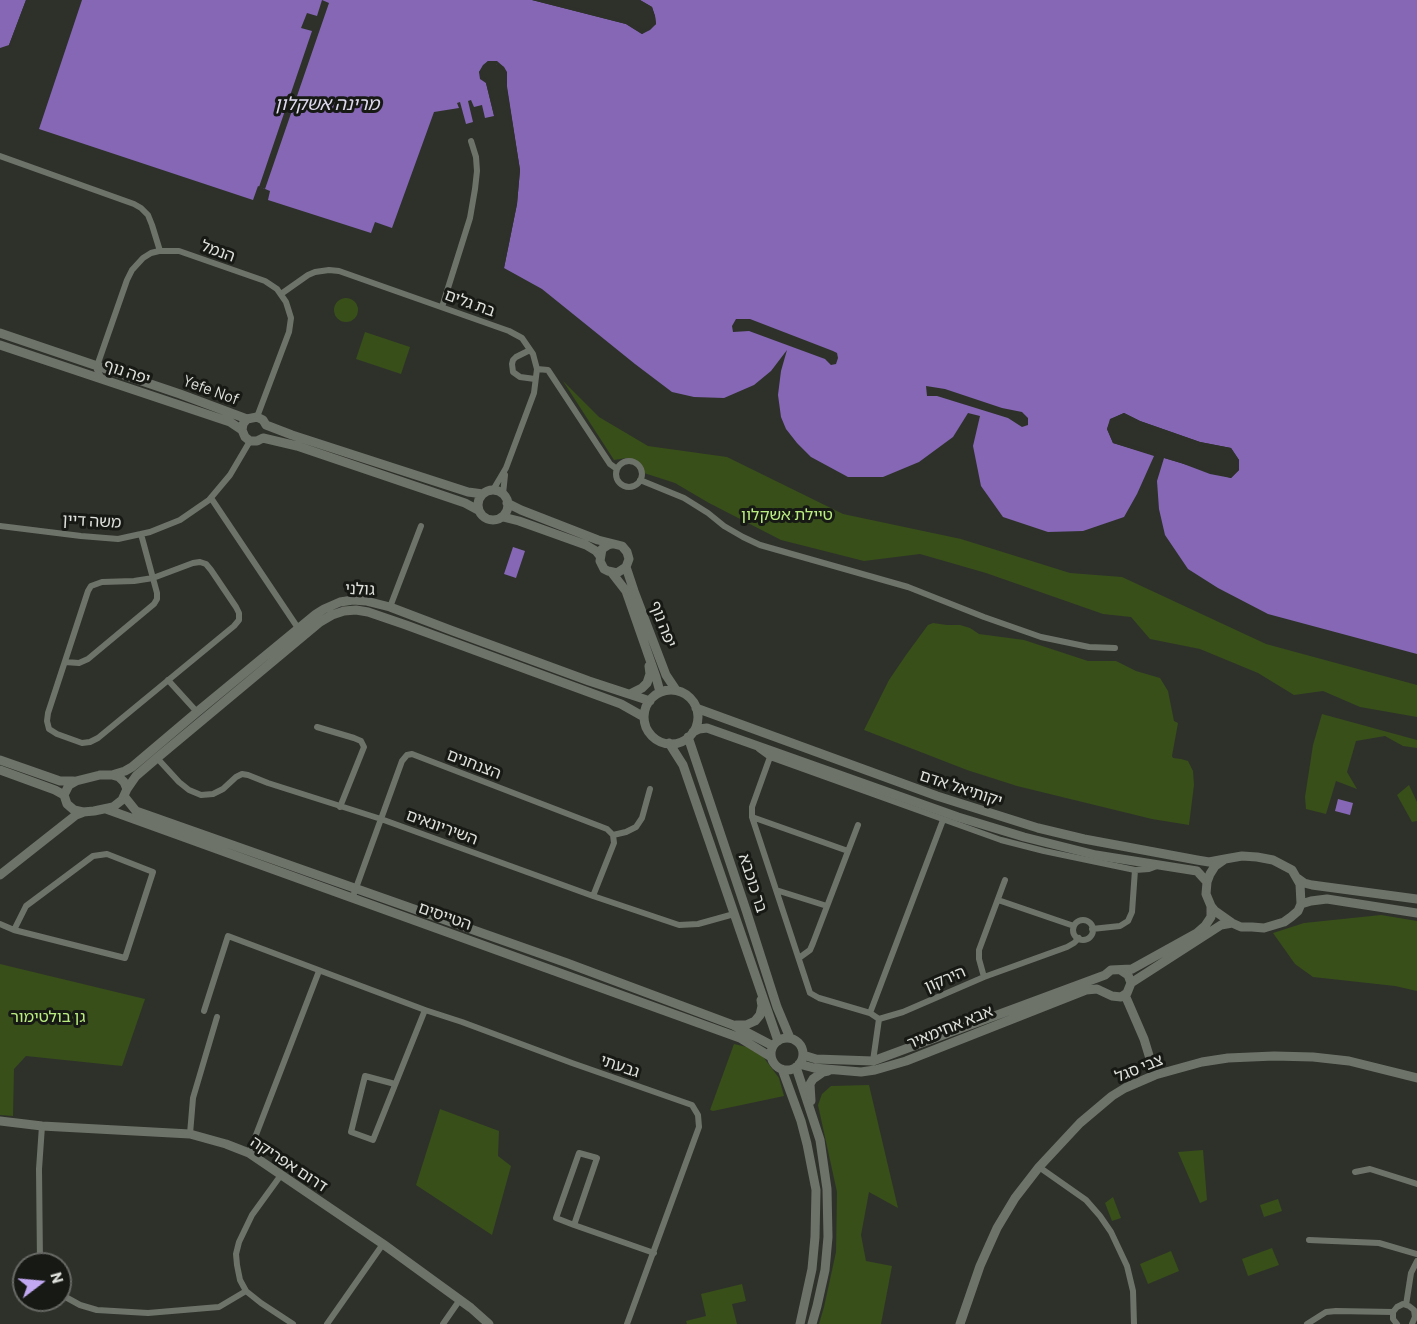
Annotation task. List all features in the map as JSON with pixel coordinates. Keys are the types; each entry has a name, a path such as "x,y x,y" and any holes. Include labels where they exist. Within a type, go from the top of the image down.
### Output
{"street":[{"path":"442,307 470,218 477,171 471,141"},
{"path":"0,156 134,204 148,215 160,251 143,258 132,270 127,280 97,366 102,379"},
{"name":"הנמל","path":"160,251 179,251 256,278 271,285 281,294"},
{"name":"בת גלים","path":"281,294 308,275 320,270 339,271 509,331 522,338 533,354 537,369"},
{"path":"257,417 290,332 289,309 281,294"},
{"name":"יפה נוף","path":"0,333 97,366"},
{"name":"יפה נוף","path":"0,345 230,422 242,430 244,436 250,441"},
{"path":"530,350 513,360 513,372 520,377 535,379"},
{"name":"Yefe Nof","path":"97,366 247,419"},
{"path":"263,438 297,446 465,502 478,510 482,516 489,520 496,520 506,513 501,496 506,468 534,393 537,369 548,370 610,464 617,469"},
{"path":"242,430 247,419 257,417 263,420 267,432 263,438 250,441"},
{"path":"266,425 468,492 483,494 486,492 501,496 521,510 598,540 622,546 629,559 626,567 617,573 612,573 604,569 596,551 576,541 502,517"},
{"name":"משה דיין","path":"0,526 118,539 150,532 180,520 211,498 230,475 250,441"},
{"path":"634,462 640,468 642,476 640,480 634,486 622,485 616,478 617,469 622,463 634,462"},
{"path":"640,480 684,498 724,526 760,545 908,587 1041,637 1114,648"},
{"path":"478,510 478,501 483,494"},
{"path":"211,498 298,628"},
{"path":"390,607 421,526"},
{"path":"65,662 72,664 88,659 154,604 157,592 141,534"},
{"path":"600,556 602,549 612,544"},
{"path":"193,563 206,564 237,607 239,620 98,738 82,743 57,734 50,729 47,721 48,713 91,586 102,582 153,578 193,563"},
{"name":"יפה נוף","path":"626,567 666,675 676,690"},
{"name":"יפה נוף","path":"612,573 626,591 660,692"},
{"name":"גולני","path":"76,782 89,777 112,775 132,767 298,628 324,609 340,602 353,600 390,607 568,674 650,700"},
{"name":"גולני","path":"106,809 112,807 125,793 136,776 320,622 344,611 368,612 406,625 621,704 644,717"},
{"path":"630,694 642,688 649,679 647,652"},
{"path":"168,680 197,712"},
{"path":"676,690 687,695 692,701 697,717 690,734 681,741 669,743 651,735 645,725 644,717 650,700 660,692 676,690"},
{"name":"יקותיאל אדם","path":"696,708 915,789 1038,828 1197,860 1209,862 1225,860"},
{"path":"318,727 361,741 364,747 340,807"},
{"name":"יקותיאל אדם","path":"690,734 707,728 957,817 1096,855 1197,871 1207,882"},
{"name":"בר כוכבא","path":"690,734 777,1007 790,1038"},
{"path":"748,742 770,757 1001,840 1134,870 1161,865"},
{"name":"בר כוכבא","path":"669,743 682,765 759,984 775,1043"},
{"name":"הצנחנים","path":"354,894 402,761 407,755 412,754 607,829 614,835"},
{"path":"770,757 752,807 752,817 810,993 819,998 870,1013 879,1019 873,1061"},
{"name":"השיריונאים","path":"157,758 179,782 189,790 201,795 213,794 223,789 236,777 242,774 248,775 381,819 679,925 698,924 734,914"},
{"path":"0,760 60,781 76,782"},
{"path":"0,770 55,790 74,810 106,809"},
{"name":"הטייסים","path":"112,775 120,777 124,782 125,793 136,811 510,954 740,1038 771,1057"},
{"path":"56,831 67,812 65,800 69,785 76,782"},
{"path":"593,896 614,843 614,835 636,827 642,818 650,789"},
{"name":"הטייסים","path":"106,809 354,894 567,963 775,1043"},
{"path":"0,875 76,815 87,811"},
{"path":"752,817 848,851"},
{"path":"870,1013 943,820"},
{"path":"799,958 810,950 858,825"},
{"path":"0,924 14,930 125,958 153,872 107,854 93,856 26,906 14,930"},
{"path":"1242,856 1273,860 1292,870 1297,878 1300,884 1301,904 1298,911 1284,922 1264,928 1241,927 1232,923 1215,911 1206,894 1207,882 1215,866 1225,860 1242,856"},
{"path":"1092,929 1119,926 1128,921 1132,912 1134,870"},
{"path":"1297,878 1313,885 1417,899"},
{"path":"984,977 979,950 1005,880"},
{"path":"776,890 826,906"},
{"path":"1301,904 1328,899 1417,913"},
{"path":"998,900 1074,926"},
{"path":"1122,970 1128,975 1131,983 1125,995 1116,997 1107,993 1103,984 1105,975 1111,970 1139,966 1197,933 1211,917 1211,906"},
{"path":"1083,920 1088,922 1092,929 1087,938 1079,938 1073,932 1077,922 1083,920"},
{"path":"1131,983 1221,925 1232,923"},
{"name":"גבעתי","path":"204,1011 228,936 425,1010 692,1105 698,1116 699,1127 627,1324"},
{"name":"הירקון","path":"879,1019 903,1012 984,977 1067,947 1079,938"},
{"path":"249,1153 319,971"},
{"name":"אבא אחימאיר","path":"799,1062 816,1059 873,1061 1105,975"},
{"path":"733,1025 751,1024 760,1015 762,1006 759,984"},
{"name":"אבא אחימאיר","path":"799,1062 814,1068 861,1072 875,1070 906,1061 1086,990 1097,989 1107,993"},
{"path":"1125,995 1144,1039 1155,1075"},
{"path":"395,1084 365,1076 351,1132 373,1140 425,1010"},
{"path":"190,1134 193,1098 217,1017"},
{"path":"799,1062 789,1070 774,1064 771,1057 775,1043 783,1038 790,1038 800,1045 799,1062 820,1140 827,1189 828,1237 825,1270 812,1324"},
{"name":"צבי סגל","path":"960,1324 980,1266 997,1228 1015,1198 1080,1123 1125,1088 1155,1075 1202,1062 1228,1058 1274,1056 1349,1061 1417,1078"},
{"path":"782,1069 801,1121 816,1190 812,1269 800,1324"},
{"path":"813,1118 810,1084 823,1072 838,1070"},
{"name":"דרום אפריקה","path":"0,1121 42,1126 190,1134 249,1153 383,1244 471,1308 489,1324"},
{"path":"40,1252 39,1169 42,1126"},
{"path":"573,1225 597,1158 579,1153 556,1218 573,1225 654,1253"},
{"path":"1040,1167 1086,1200 1111,1232 1127,1266 1133,1291 1134,1324"},
{"path":"1355,1172 1370,1169 1417,1184"},
{"path":"281,1175 252,1215 236,1254 240,1280 246,1291 293,1324"},
{"path":"1309,1240 1379,1243 1417,1254"},
{"path":"327,1324 383,1244"},
{"path":"1406,1305 1411,1273 1417,1261"},
{"path":"72,1301 97,1310 148,1313 219,1307 246,1291"},
{"path":"443,1324 459,1300"},
{"path":"1396,1324 1393,1312 1397,1307 1406,1305 1414,1310 1416,1317 1412,1324"},
{"path":"1307,1324 1326,1312 1393,1312"}],"green space":[{"path":"346,298 351,299 357,305 357,315 351,321 346,322 341,321 335,315 334,310 335,305 341,299"},
{"path":"365,332 410,347 401,374 356,359"},
{"name":"טיילת אשקלון","path":"563,381 599,417 648,446 727,457 843,514 961,539 1070,573 1122,577 1266,644 1417,685 1417,717 1360,707 1323,691 1294,695 1258,673 1200,649 1150,639 1131,617 1103,614 986,573 920,554 864,561 781,540 675,483 644,473 642,466 636,460 627,458 614,460"},
{"path":"933,623 960,625 979,634 1024,640 1088,661 1116,661 1136,671 1160,678 1168,691 1174,721 1178,723 1172,756 1188,761 1193,771 1194,785 1189,825 1152,819 1017,786 967,770 864,730 889,680 928,625"},
{"path":"1322,714 1417,740 1417,748 1403,746 1385,736 1356,741 1347,772 1357,789 1336,781 1326,814 1306,809 1305,797 1313,745"},
{"path":"1409,785 1417,802 1417,821 1412,822 1397,795"},
{"path":"1381,915 1417,921 1417,991 1395,986 1313,977 1295,964 1273,933 1304,923"},
{"name":"גן בולטימור","path":"0,964 145,999 122,1066 26,1056 14,1069 13,1116 0,1115"},
{"path":"734,1044 751,1048 761,1054 779,1078 784,1096 710,1110"},
{"path":"869,1085 898,1208 869,1192 861,1235 866,1261 892,1266 881,1324 819,1324 836,1252 837,1192 818,1105 822,1094 831,1086"},
{"path":"440,1109 499,1131 498,1156 511,1166 492,1235 416,1185"},
{"path":"1203,1150 1207,1200 1200,1203 1178,1152"},
{"path":"1113,1197 1121,1218 1112,1221 1105,1203"},
{"path":"1278,1199 1282,1211 1264,1217 1260,1205"},
{"path":"1272,1248 1279,1265 1248,1276 1242,1259"},
{"path":"1171,1251 1179,1271 1148,1284 1140,1264"},
{"path":"742,1284 746,1301 732,1304 737,1324 687,1324 686,1321 706,1316 701,1294"}],"water":[{"path":"0,0 26,0 9,45 0,48"},
{"name":"מרינה אשקלון","path":"82,0 532,0 626,24 642,34 656,24 652,7 640,0 1417,0 1417,654 1268,614 1218,588 1188,569 1165,535 1159,509 1157,481 1164,458 1231,478 1239,470 1239,460 1231,448 1200,442 1124,413 1111,419 1107,429 1113,443 1154,456 1124,517 1083,531 1048,532 1003,517 981,486 973,446 980,416 968,413 953,437 919,462 883,477 848,477 811,457 786,429 781,417 778,395 787,350 771,371 754,385 724,398 694,397 672,392 542,289 504,268 517,204 520,170 504,67 488,61 479,72 486,83 494,116 485,118 482,105 474,107 471,100 468,101 473,122 466,124 460,102 457,103 459,108 434,112 392,228 375,222 371,233 268,200 270,191 258,186 253,200 39,129"},
{"path":"513,547 525,551 516,578 504,574"},
{"path":"1338,799 1353,803 1350,815 1335,811"}],"pier":[{"path":"26,0 29,1 11,46 9,45"},
{"path":"322,0 329,3 265,189 259,187 312,31 301,28 307,13 317,16"},
{"path":"532,0 544,0 626,21 643,30 649,28 653,23 653,16 649,9 637,0 640,0 652,7 656,24 642,34 626,24"},
{"path":"488,61 497,61 507,72 507,89 520,170 517,204 504,268 501,267 514,204 517,171 504,89 504,73 496,64 489,64 482,72 483,77 489,82 497,116 495,119 486,83 480,79 479,72"},
{"path":"736,319 750,319 833,351 837,353 836,364 831,365 825,359 749,331 733,332 732,326"},
{"path":"926,386 945,389 1002,408 1022,412 1028,418 1028,425 1022,427 1008,418 937,396 927,396"},
{"path":"1124,413 1200,442 1231,448 1239,460 1239,470 1231,478 1210,474 1161,457 1165,455 1230,475 1236,469 1236,461 1229,451 1199,445 1124,417 1113,421 1110,429 1116,440 1156,453 1157,456 1113,443 1107,429 1110,419"}]}
